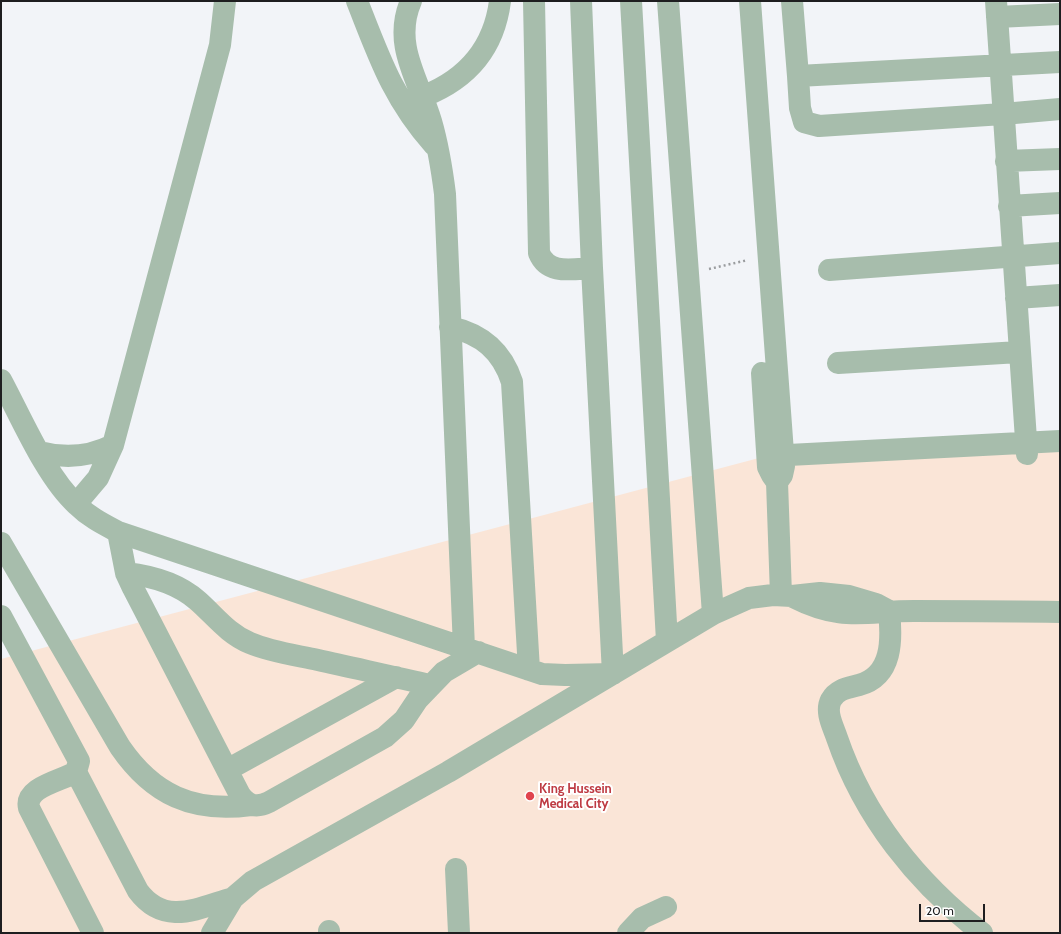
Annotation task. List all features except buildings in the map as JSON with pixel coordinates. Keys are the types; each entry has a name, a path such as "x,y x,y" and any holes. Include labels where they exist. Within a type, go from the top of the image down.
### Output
{"street":[{"path":"76,504 98,478 113,445 220,45 225,1"},
{"path":"357,1 382,65 393,88 414,120 438,150"},
{"path":"412,1 407,11 404,38 409,61 424,96 438,150 445,194 450,327 471,650"},
{"path":"424,96 459,78 474,64 493,31 500,1"},
{"path":"534,1 539,253 545,263 556,268 592,268"},
{"path":"581,1 592,268 613,674"},
{"path":"631,1 668,641"},
{"path":"668,1 713,614"},
{"path":"736,1 754,259 776,465"},
{"path":"750,1 776,465 786,596"},
{"path":"792,1 800,108 804,122 819,126 1060,109"},
{"path":"1027,448 1019,352 996,9 1060,14"},
{"path":"798,76 1060,62"},
{"path":"1006,161 1060,159"},
{"path":"1009,206 1060,203"},
{"path":"829,270 1013,255 1060,253"},
{"path":"1016,298 1060,295"},
{"path":"450,327 474,334 494,348 508,370 512,382 536,672 551,691 553,710"},
{"path":"838,363 1019,352"},
{"path":"1,380 56,481 76,504 93,518 118,532 536,672 565,675 613,674"},
{"path":"776,465 1027,448 1060,441"},
{"path":"40,452 54,456 85,456 113,445"},
{"path":"1027,448 1060,453"},
{"path":"118,532 126,573 240,795 251,805"},
{"path":"1,543 120,747 144,777 176,798 194,804 232,808 251,805 258,806 269,802 385,737 404,720 430,685 471,650"},
{"path":"126,573 145,575 182,589 198,601 222,626 248,642 277,651 430,685"},
{"path":"212,933 233,898 253,881 448,772 713,614 749,598 820,593 842,595 863,600 889,611 1060,612"},
{"path":"889,611 890,647 884,667 871,679 864,683 842,689 836,693 829,705 830,717 841,750 855,782 891,841 936,894 982,933"},
{"path":"1,616 78,756 79,765 76,772 32,793 28,803 29,808 94,933"},
{"path":"227,770 396,677"},
{"path":"76,772 138,891 152,906 172,913 183,912 233,898"},
{"path":"456,868 459,933"},
{"path":"628,933 642,918 666,907"}],"path":[{"path":"688,273 754,259"}],"shaded area":[{"name":"King Hussein Medical City","path":"1060,440 1060,933 1,933 1,659 774,454"}],"place":[{"name":"King Hussein Medical City","path":"530,796"}]}
